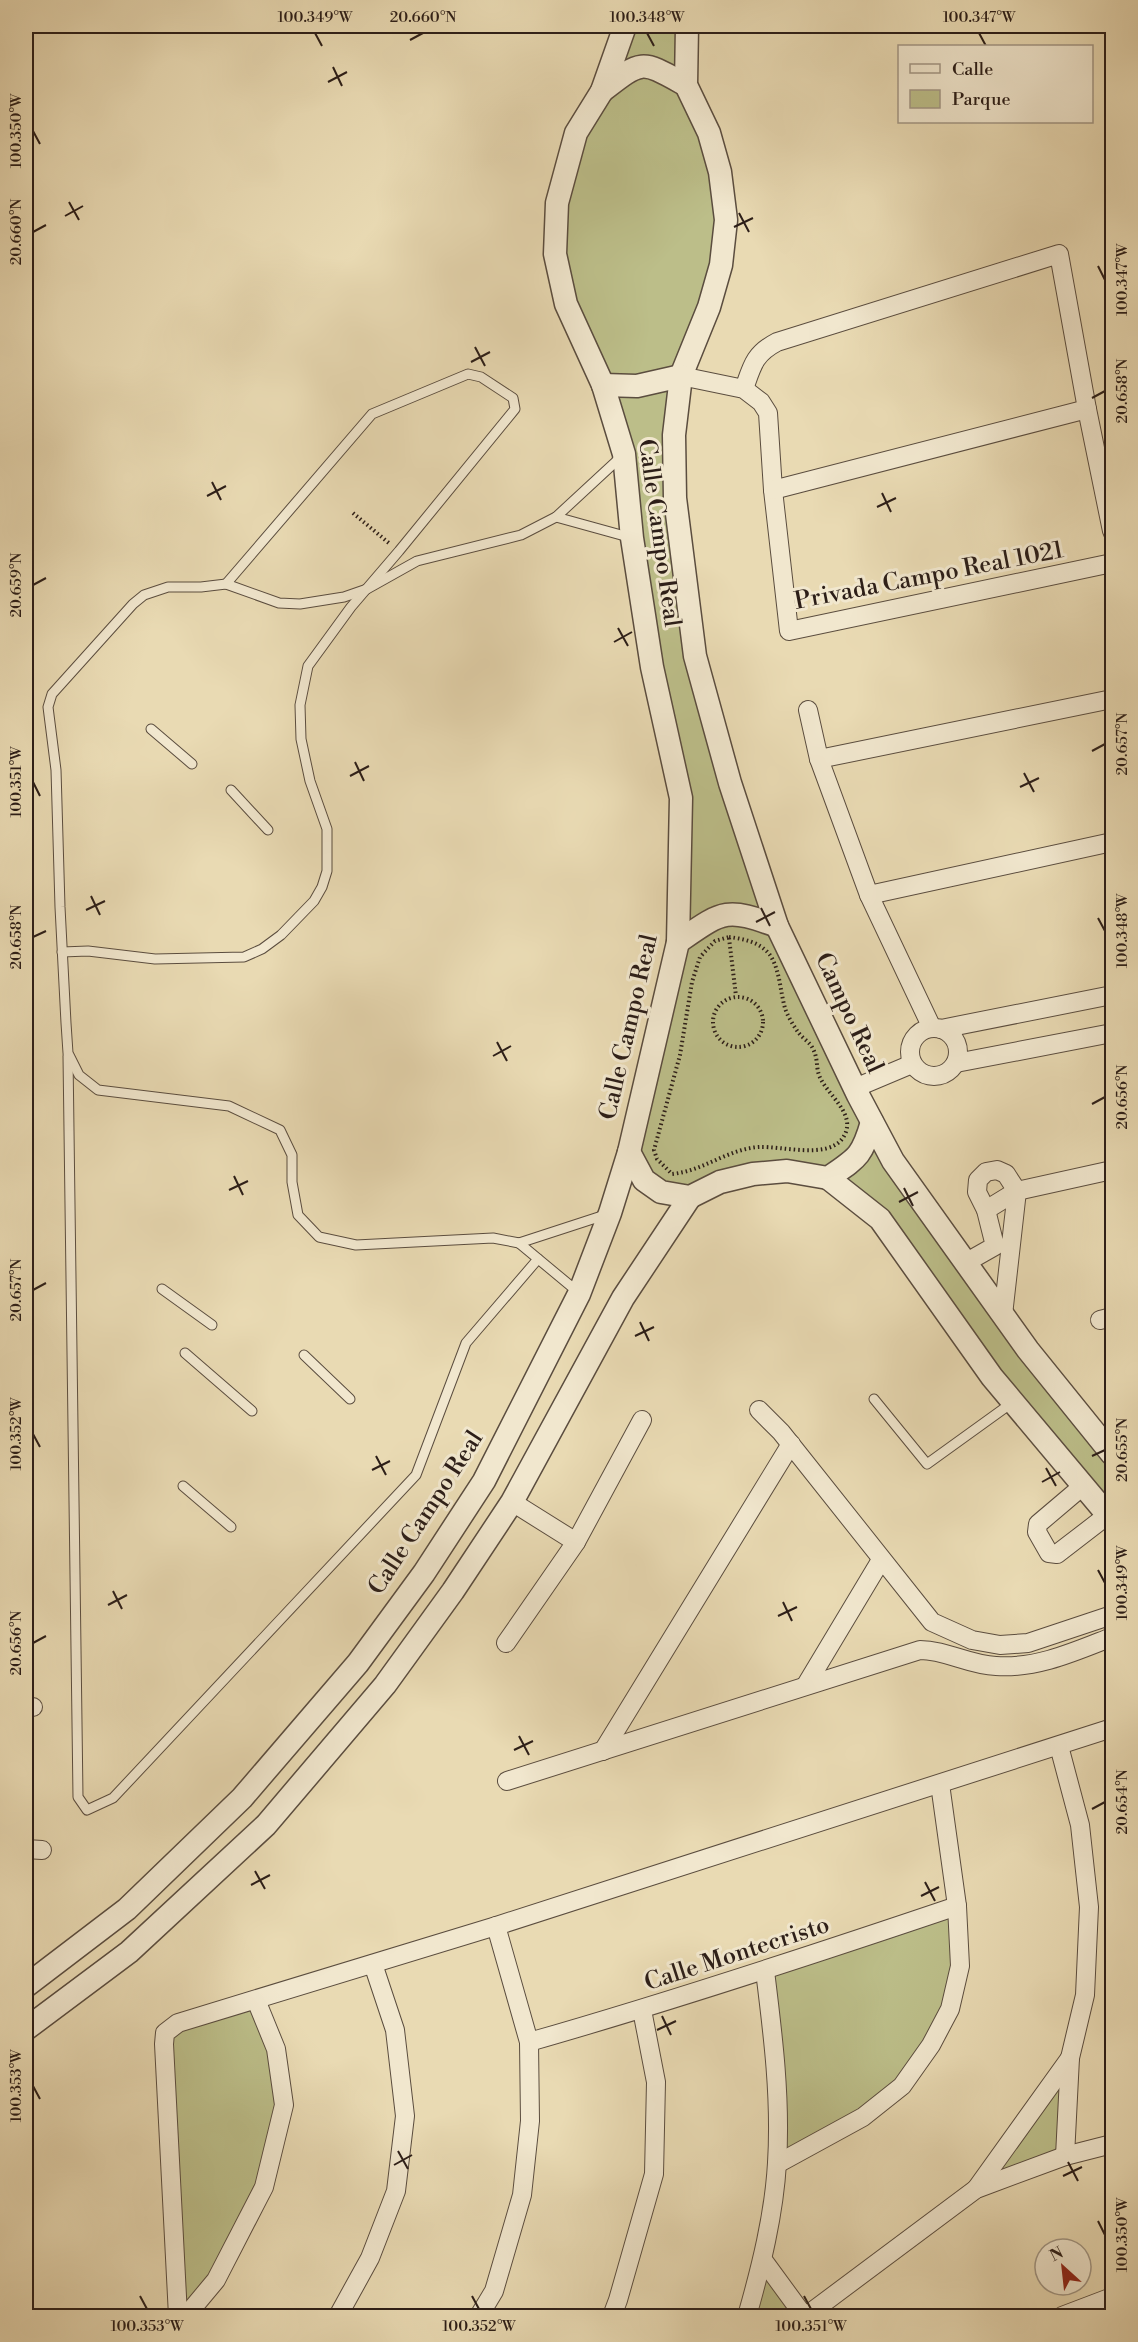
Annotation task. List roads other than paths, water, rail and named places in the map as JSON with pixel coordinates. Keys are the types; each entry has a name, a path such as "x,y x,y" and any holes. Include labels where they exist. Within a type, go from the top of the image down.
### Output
{"street":[{"name":"Calle Campo Real","path":"26,1986 127,1909 242,1798 358,1663 411,1591 484,1481 579,1294 610,1213 629,1152 678,942 681,798 652,667 632,538 624,454 603,385 566,304 555,254 558,204 576,133 602,91 625,26"},
{"name":"Calle Campo Real","path":"687,26 686,85 709,133 720,172 726,220 721,265 709,307 681,376 674,435 675,498 695,656 730,783 777,926"},
{"path":"602,91 632,68 647,66 686,85"},
{"path":"603,385 637,386 681,376 744,389 754,361 765,348 777,342 1059,254 1087,409 1113,531"},
{"name":"Privada Campo Real 1021","path":"744,389 761,402 768,413 773,490 789,631 1113,563"},
{"path":"773,490 1087,409"},
{"path":"819,759 1113,699"},
{"path":"808,710 819,759 869,895 937,1028 949,1032 958,1047 956,1064"},
{"path":"869,895 1113,842"},
{"path":"678,942 710,920 726,914 744,914 777,926"},
{"name":"Campo Real","path":"777,926 872,1122"},
{"path":"1113,995 924,1030 912,1041 909,1050 912,1064 919,1072 935,1077 944,1075 956,1064 1113,1034"},
{"path":"855,1089 912,1064"},
{"path":"828,1178 859,1156 865,1146 872,1122"},
{"path":"872,1122 892,1161 965,1263 1003,1315 1113,1454"},
{"path":"629,1152 644,1180 661,1192 690,1197"},
{"path":"1003,1244 976,1192 978,1180 986,1172 997,1170 1006,1174 1017,1191 1003,1244 1003,1315"},
{"path":"986,1210 1017,1191 1113,1170"},
{"path":"26,2029 129,1952 266,1825 385,1685 453,1591 512,1502 623,1298 690,1197 720,1182 753,1174 787,1171 828,1178 880,1219 992,1377 1013,1402 1084,1485 1111,1517 1057,1554 1049,1553 1036,1532 1038,1524 1084,1485"},
{"path":"965,1263 1003,1244"},
{"path":"759,1410 791,1444 932,1622 972,1640 1000,1645 1028,1643 1113,1615"},
{"path":"506,1643 576,1542 642,1420"},
{"path":"603,1751 791,1444"},
{"path":"512,1502 576,1542"},
{"path":"806,1685 881,1560"},
{"path":"920,1650 932,1622"},
{"path":"1080,1627 1087,1646"},
{"path":"507,1781 920,1650 937,1650 964,1661 996,1666 1034,1665 1113,1637"},
{"path":"1042,1638 1049,1659"},
{"path":"178,2316 165,2033 178,2023 496,1926 1113,1728"},
{"path":"1059,1746 1080,1825 1089,1907 1085,1995 1070,2058 1065,2156"},
{"path":"777,2164 863,2117 902,2086 931,2045 950,2009 960,1966 957,1906 940,1784"},
{"name":"Calle Montecristo","path":"529,2042 642,2010 765,1971 957,1906"},
{"path":"479,2316 494,2291 522,2195 531,2121 529,2042 496,1926"},
{"path":"338,2316 370,2258 396,2191 405,2116 395,2030 374,1964"},
{"path":"747,2316 763,2260 777,2164 777,2065 765,1971"},
{"path":"186,2316 216,2280 264,2187 284,2105 276,2049 255,2000"},
{"path":"612,2316 654,2174 656,2082 642,2010"},
{"path":"976,2188 1070,2058"},
{"path":"763,2260 805,2316 976,2188 1065,2156 1113,2144"},
{"path":"1062,2316 1113,2297"}],"lane":[{"path":"1108,26 1113,37"},
{"path":"62,952 88,951 155,959 244,957 262,949 281,935 314,901 327,871 327,830 310,781 301,739 300,705 308,666 344,616 515,409 513,398 481,377 468,375 372,414 226,584"},
{"path":"538,1259 466,1343 416,1475 113,1798 87,1810 78,1797 68,1053 62,952 57,770 49,700 133,604 144,595 168,587 226,584 279,603 300,604 344,597 367,589 417,561 521,535 556,517 624,454"},
{"path":"556,517 632,538"},
{"path":"151,729 192,764"},
{"path":"231,790 268,830"},
{"path":"68,1053 79,1075 98,1090 229,1106 280,1130 292,1155 292,1182 298,1215 319,1238 356,1245 493,1238 519,1243 610,1213"},
{"path":"519,1243 579,1294"},
{"path":"162,1289 212,1325"},
{"path":"185,1353 252,1411"},
{"path":"304,1355 350,1399"},
{"path":"874,1399 927,1464 1013,1402"},
{"path":"183,1486 231,1527"}]}
